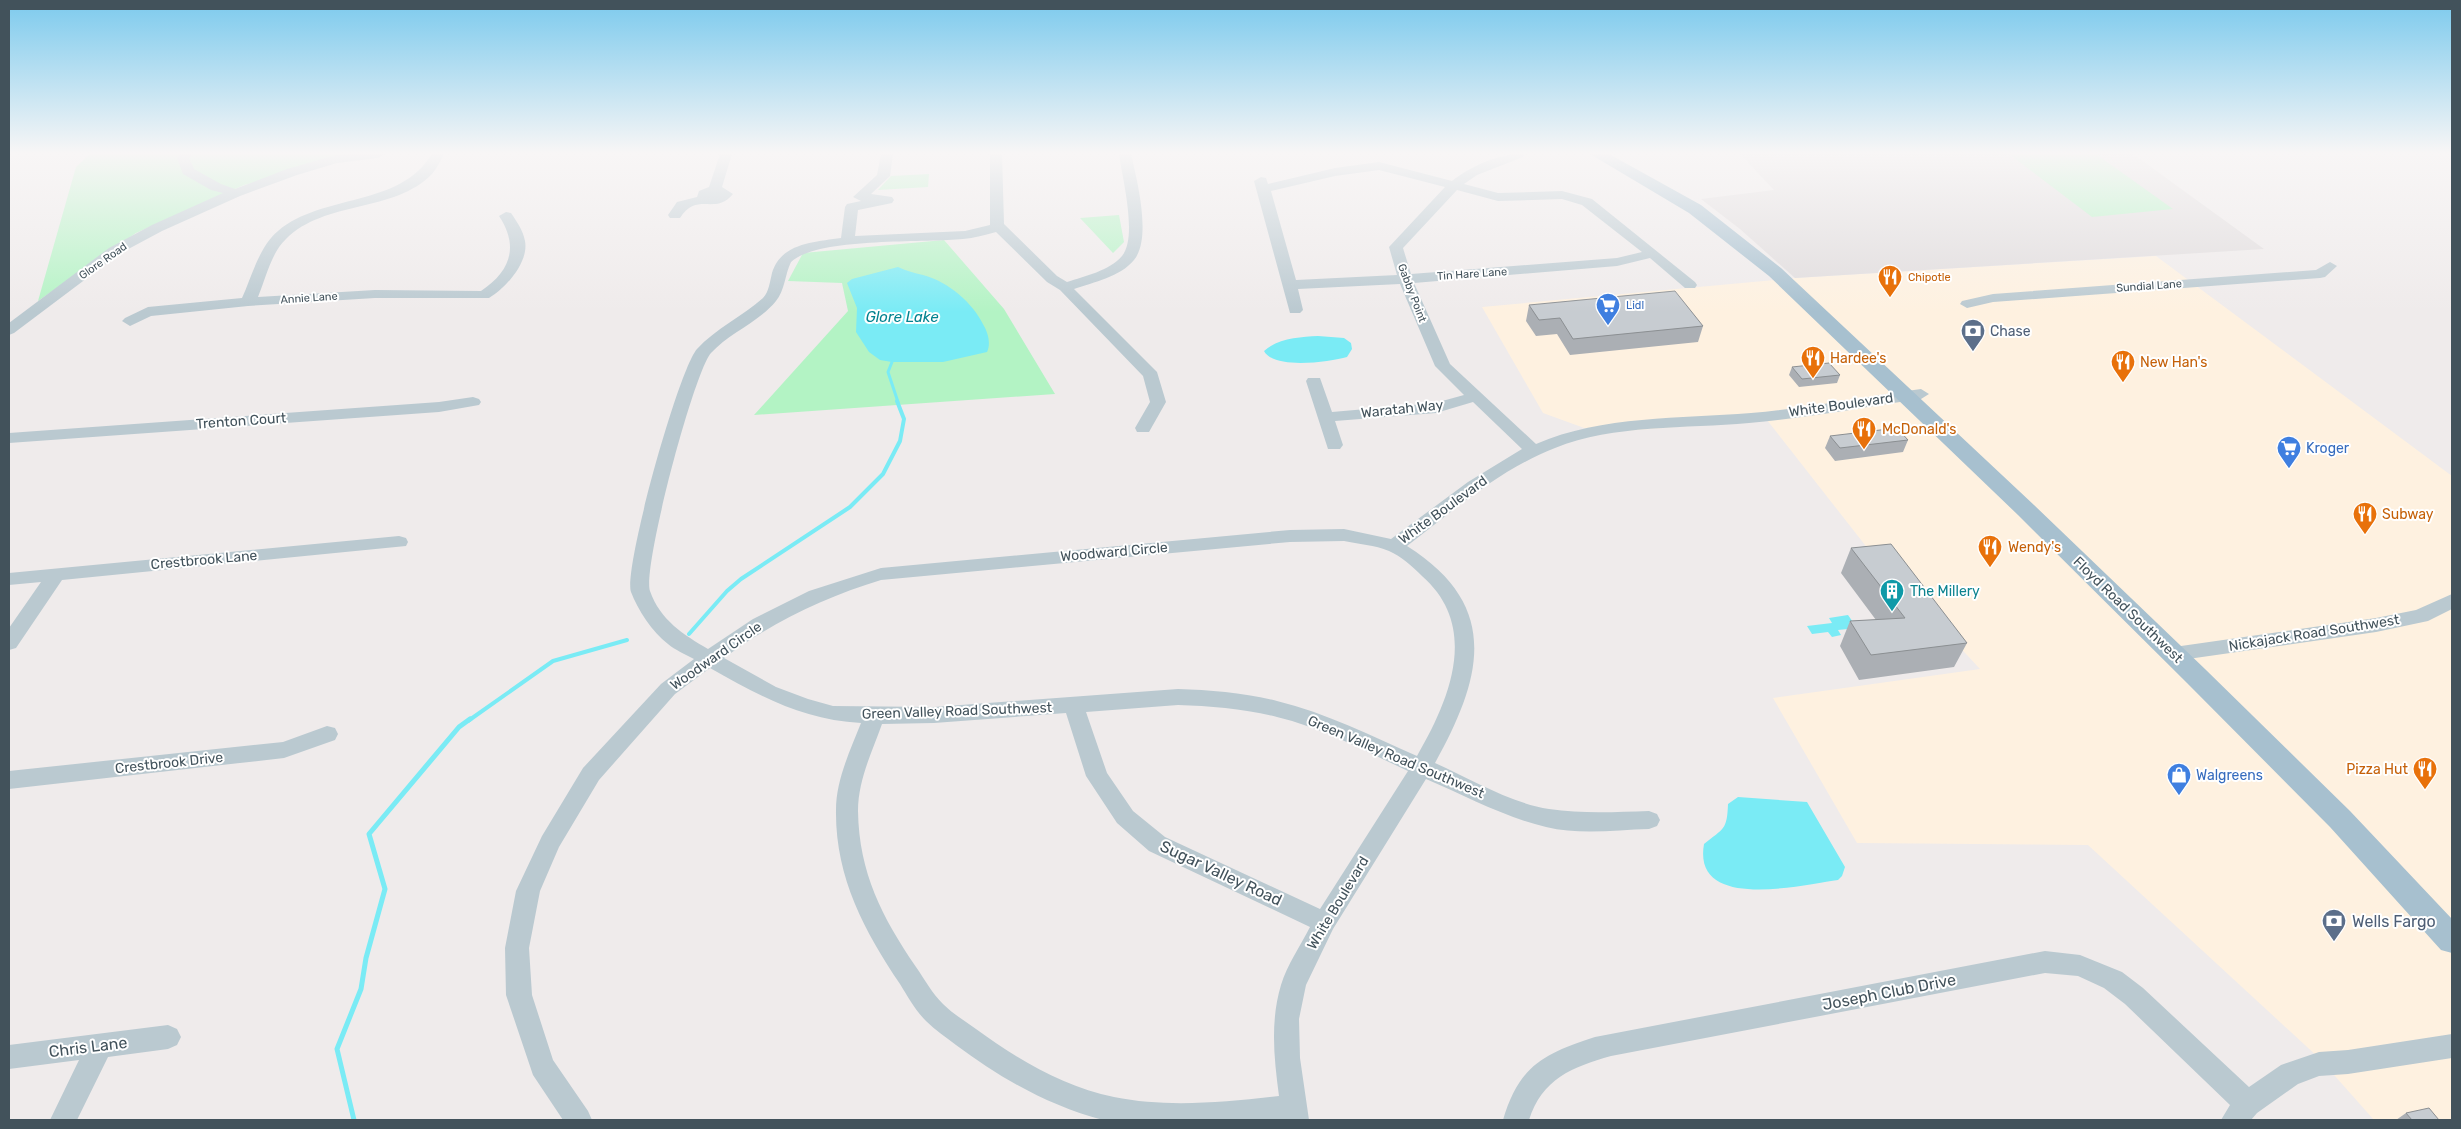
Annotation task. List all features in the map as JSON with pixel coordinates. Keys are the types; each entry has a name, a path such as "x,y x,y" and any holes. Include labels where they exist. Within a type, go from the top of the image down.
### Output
{"main road":[{"name":"Floyd Road Southwest","path":"1689,207 1736,239 1914,395"},
{"name":"Floyd Road Southwest","path":"1704,207 1780,263 2182,653 2316,774 2452,916"},
{"name":"Floyd Road Southwest","path":"2182,653 2452,940"}],"street":[{"name":"Glore Road","path":"9,330 114,251 157,228 204,207"},
{"path":"248,302 276,241 291,226 340,207"},
{"path":"674,215 680,207"},
{"path":"847,242 852,207 854,207"},
{"path":"995,207 995,215 999,227 1052,279 1065,287 1150,375 1158,402 1143,428"},
{"path":"1065,287 1112,270 1129,258 1136,242 1132,207"},
{"path":"1268,207 1295,310"},
{"name":"Gabby Point","path":"1435,207 1396,248 1405,279 1443,366 1534,451"},
{"path":"1593,207 1653,253 1690,285"},
{"path":"505,300 490,292 511,268 520,250 518,236 506,216"},
{"name":"Green Valley Road Southwest","path":"999,227 967,234 847,242 799,250 786,259 776,290 770,299 703,352 682,404 653,507 641,563 640,590 653,615 674,639 769,692 803,706 833,714 874,716 934,715 1178,697 1209,698 1277,709 1327,725 1514,808 1548,818 1588,822 1649,820"},
{"name":"Tin Hare Lane","path":"1290,285 1405,279 1618,262 1653,253"},
{"name":"Sundial Lane","path":"1967,304 1993,298 2320,274 2330,266"},
{"name":"Annie Lane","path":"130,321 148,312 248,302 375,294 480,295 490,292"},
{"path":"1314,381 1334,445"},
{"name":"White Boulevard","path":"1295,1114 1287,1058 1286,1019 1294,984 1325,922 1422,767 1445,726 1461,683 1465,644 1464,624 1456,606 1437,578 1419,562 1394,546 1480,483 1534,451 1584,435 1624,429 1753,418 1914,395"},
{"name":"Waratah Way","path":"1326,417 1436,408 1477,396"},
{"name":"Trenton Court","path":"9,438 439,408 473,402"},
{"name":"Woodward Circle","path":"571,1117 542,1066 518,995 517,948 528,891 550,843 591,774 664,692 760,624 816,596 853,582 881,574 918,569 1325,534 1344,535 1394,546"},
{"name":"Crestbrook Lane","path":"9,579 399,542"},
{"path":"9,644 56,574"},
{"name":"Nickajack Road Southwest","path":"2182,653 2376,625 2421,616 2452,602"},
{"name":"Sugar Valley Road","path":"1074,706 1097,776 1125,817 1157,844 1325,922"},
{"path":"874,716 853,775 847,808 850,852 859,891 885,944 936,1014 996,1060 1063,1094 1113,1110 1159,1115 1295,1114"},
{"name":"Crestbrook Drive","path":"9,780 284,750 327,734"},
{"name":"Joseph Club Drive","path":"1516,1120 1519,1107 1530,1086 1547,1070 1570,1056 1611,1044 2044,962 2080,966 2113,980 2134,996 2241,1112 2290,1074 2319,1064 2348,1062 2452,1046"},
{"name":"Chris Lane","path":"9,1057 168,1037"},
{"path":"63,1120 100,1046"}],"shaded area":[{"path":"1711,207 2206,207 2264,249 1795,278 1740,229"},
{"path":"2156,256 2452,476 2452,1120 2374,1120 2319,1058 2088,845 1857,843 1773,698 1980,669 1865,545 1767,420 1598,433 1543,413 1482,307 1795,278"}],"green space":[{"path":"65,207 195,207 136,233 38,301"},
{"path":"2078,207 2170,207 2173,209 2092,217"},
{"path":"1119,215 1124,242 1113,253 1080,218"},
{"path":"944,240 1004,309 1055,394 754,415 848,311 842,283 788,281 803,253"}],"water":[{"name":"Glore Lake","path":"898,267 933,278 959,294 979,317 987,332 989,342 987,352 943,362 892,362 880,360 869,352 856,332 857,308 847,283 852,279"},
{"path":"1318,336 1344,338 1351,343 1352,349 1347,357 1303,363 1279,361 1270,357 1264,351 1282,341"},
{"path":"1848,615 1857,628 1838,630 1841,635 1832,637 1828,632 1812,634 1807,626 1832,623 1829,618"},
{"path":"1738,797 1807,802 1845,867 1842,876 1838,880 1777,889 1732,887 1715,879 1705,865 1704,844 1723,828 1727,819 1728,804"}],"building":[{"path":"1675,291 1703,326 1573,339 1560,318 1539,320 1529,305"},
{"path":"1829,363 1840,375 1802,379 1792,367"},
{"path":"1897,428 1908,440 1840,448 1830,436"},
{"path":"1891,544 1967,643 1871,655 1850,621 1905,618 1851,548"},
{"path":"2429,1108 2439,1120 2412,1120 2406,1113"}],"waterway":[{"path":"892,362 888,372 898,402"},
{"path":"689,634 727,591 741,579 850,507 883,474 900,441 904,419 897,401"},
{"path":"468,721 553,661 627,640"},
{"path":"354,1120 337,1049 361,989 366,958 385,889 369,834 459,727 470,719"}],"place":[{"name":"Chipotle","path":"1890,298"},
{"name":"Lidl","path":"1608,326"},
{"name":"Chase","path":"1973,352"},
{"name":"Hardee's","path":"1813,379"},
{"name":"New Han's","path":"2123,383"},
{"name":"McDonald's","path":"1864,450"},
{"name":"Kroger","path":"2289,469"},
{"name":"Subway","path":"2365,535"},
{"name":"Wendy's","path":"1990,568"},
{"name":"The Millery","path":"1892,612"},
{"name":"Pizza Hut","path":"2425,790"},
{"name":"Walgreens","path":"2179,796"},
{"name":"Wells Fargo","path":"2334,942"}]}
